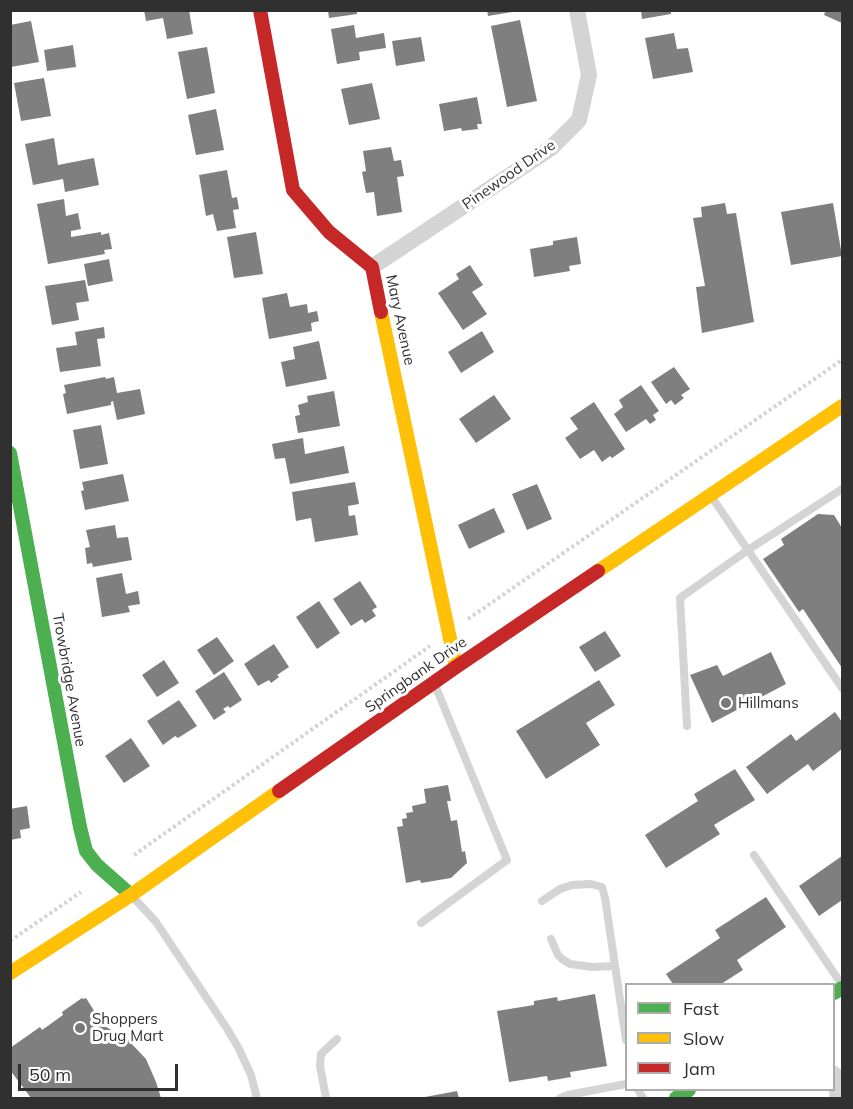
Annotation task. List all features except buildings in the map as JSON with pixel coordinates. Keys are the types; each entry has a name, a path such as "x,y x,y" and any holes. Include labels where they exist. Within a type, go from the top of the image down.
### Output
{"street":[{"name":"Mary Avenue","path":"260,10 292,190 329,232 372,267 456,667"},
{"name":"Pinewood Drive","path":"372,267 550,148 579,120 589,75 577,10"},
{"name":"Springbank Drive","path":"10,973 131,895 434,682 843,406"},
{"name":"Trowbridge Avenue","path":"10,453 86,851 97,865 131,895"},
{"path":"835,1080 838,1098"}],"lane":[{"path":"687,726 680,598 748,550 843,489"},
{"path":"711,495 843,688"},
{"path":"421,923 507,860 434,682"},
{"path":"754,855 843,987"},
{"path":"542,901 560,889 572,885 591,884 602,887 625,1028"},
{"path":"131,895 156,922 238,1047 251,1075 257,1098"},
{"path":"550,939 558,955 570,964 592,968 615,966"},
{"path":"326,1098 320,1066 321,1054 337,1039"},
{"path":"560,1098 625,1084"}],"path":[{"path":"134,855 843,360"},
{"path":"10,941 81,892"}],"traffic: fast":[{"path":"10,453 86,851 97,865 131,895"},
{"path":"835,992 842,988"},
{"path":"676,1098 687,1091"}],"traffic: slow":[{"path":"381,312 456,667"},
{"path":"598,571 842,406"},
{"path":"10,973 131,895 279,791"}],"traffic: jam":[{"path":"260,10 293,190 329,232 372,267 381,312"},
{"path":"279,791 598,571"}],"place":[{"name":"Hillmans","path":"726,703"},
{"name":"Shoppers Drug Mart","path":"80,1028"}]}
